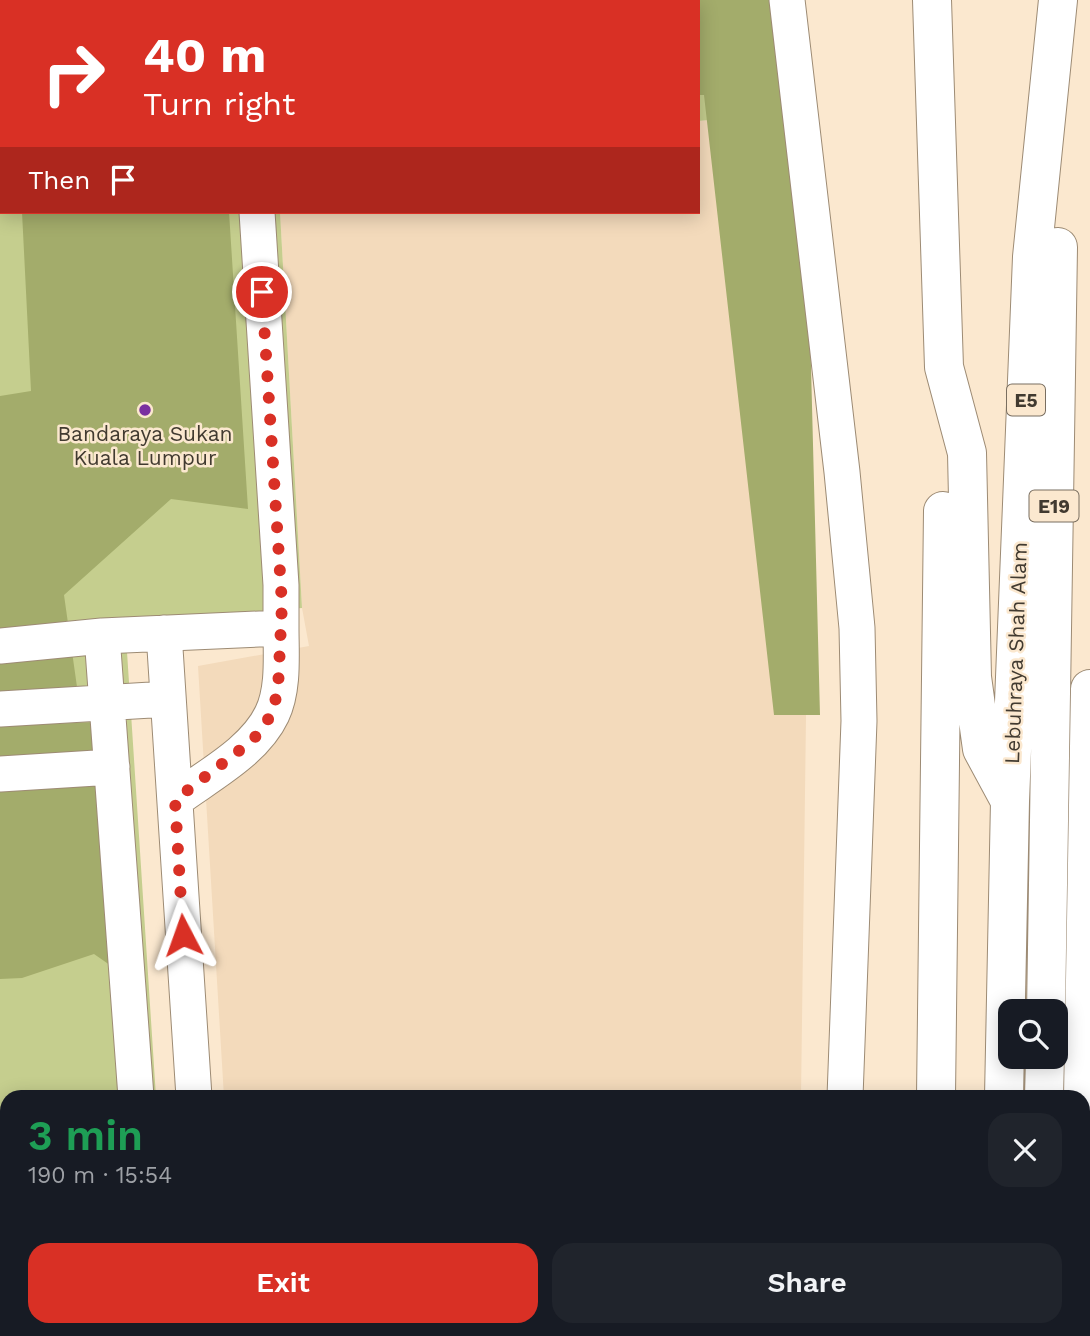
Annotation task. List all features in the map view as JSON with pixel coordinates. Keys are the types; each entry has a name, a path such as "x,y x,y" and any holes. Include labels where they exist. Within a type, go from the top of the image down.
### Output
{"highway":[{"path":"932,0 944,366 936,1090"},
{"name":"Lebuhraya Shah Alam","path":"1004,1090 1010,801 1032,257 1060,0"},
{"name":"E19","path":"1046,999 1060,0"},
{"path":"944,366 967,453 972,677 982,749 1010,801"},
{"path":"1083,1090 1090,689"},
{"path":"1044,1090 1045,1069"}],"lane":[{"path":"787,0 842,472 857,628 859,721 845,1090"},
{"path":"175,800 253,740 272,714 278,689 281,585 257,214"},
{"path":"0,646 102,636 281,628"},
{"path":"164,633 194,1090"},
{"path":"102,636 135,1090"},
{"path":"0,709 168,699"},
{"path":"0,774 111,767"}],"shaded area":[{"path":"765,115 807,641 801,1090 224,1090 198,666 309,646 302,608 280,214 700,214 700,121"}],"green space":[{"name":"Bandaraya Sukan Kuala Lumpur","path":"700,0 757,0 765,115 700,121"},
{"path":"700,0 771,0 810,328 820,715 774,715 704,95 700,95"},
{"name":"Bandaraya Sukan Kuala Lumpur","path":"0,214 280,214 302,608 125,621 156,1090 0,1090"},
{"path":"22,214 229,214 248,509 171,499 64,595 78,694 0,697 0,396 31,391"},
{"path":"98,722 117,970 94,954 22,978 0,979 0,726"}],"place":[{"name":"Bandaraya Sukan Kuala Lumpur","path":"145,410"}],"route":[{"path":"183,935 175,800 253,740 272,714 278,689 282,604 262,292"}]}
